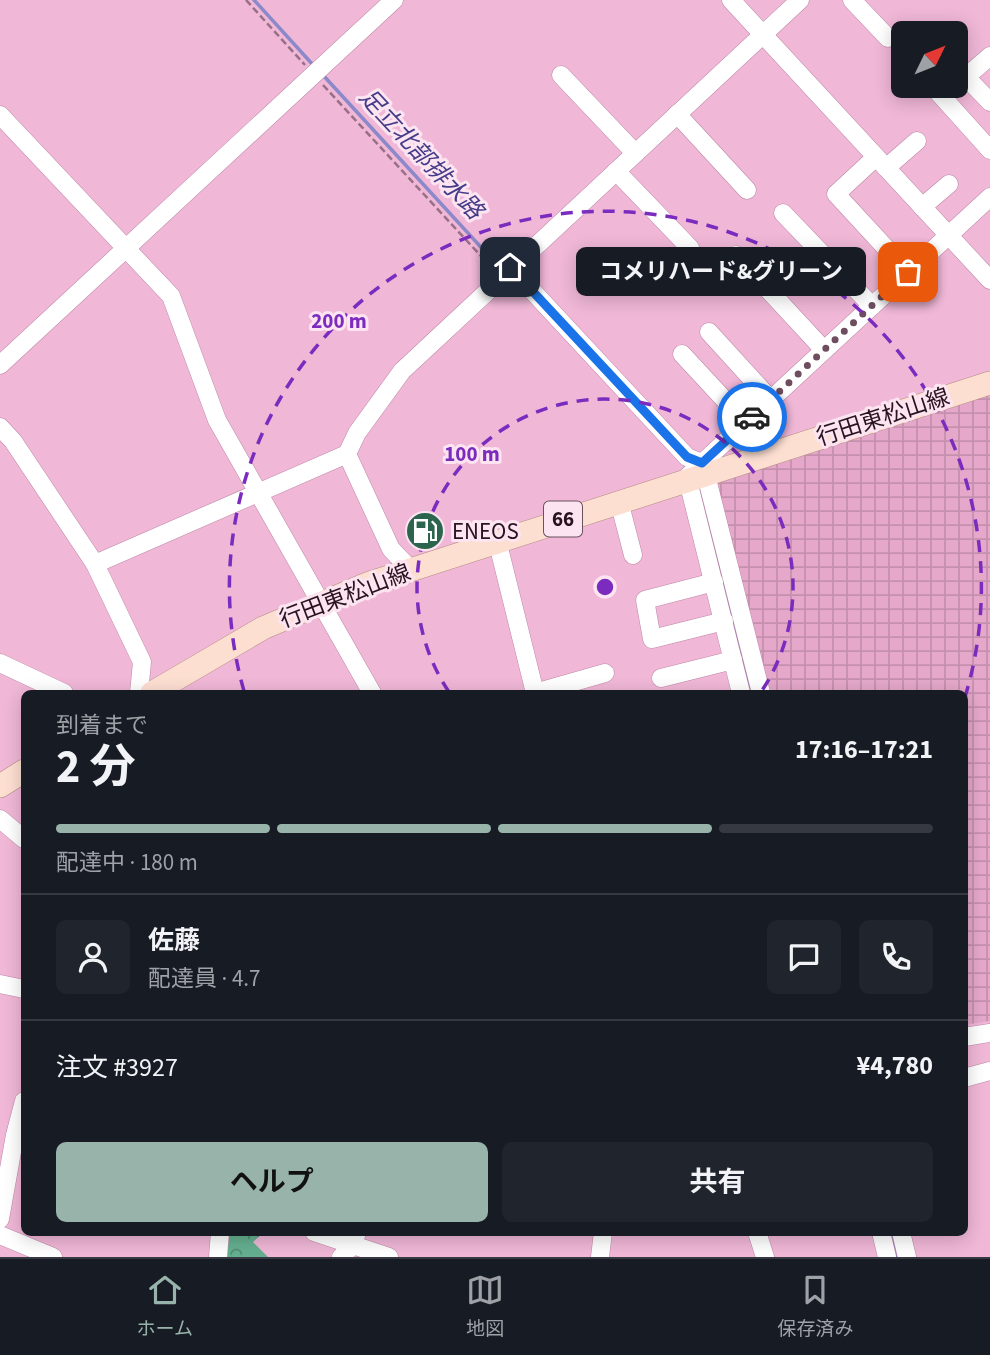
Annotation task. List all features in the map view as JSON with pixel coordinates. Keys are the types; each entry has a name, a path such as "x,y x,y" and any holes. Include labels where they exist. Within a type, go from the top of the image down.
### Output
{"main road":[{"name":"行田東松山線","path":"157,690 263,628 320,602 410,569 699,473 755,458 990,383"},
{"path":"0,786 21,773"}],"street":[{"path":"0,365 127,251 394,0"},
{"path":"731,0 990,280"},
{"path":"95,564 347,454 357,433 402,371 800,0"},
{"path":"852,0 888,38"},
{"path":"990,56 966,77 990,102"},
{"path":"561,75 635,153"},
{"path":"943,98 990,150"},
{"path":"677,114 747,190"},
{"path":"0,115 171,296 217,420 370,690"},
{"path":"908,272 836,194 881,162 917,141"},
{"path":"616,171 690,248"},
{"path":"922,207 949,184"},
{"path":"699,473 746,423 984,202 990,222"},
{"path":"783,213 872,306"},
{"path":"736,255 824,350"},
{"path":"505,273 687,457 699,473 760,690"},
{"path":"709,332 771,400"},
{"path":"682,354 746,423 755,458"},
{"path":"0,427 13,441 95,564 142,662 139,690"},
{"path":"347,454 391,549 410,569"},
{"path":"699,473 714,582 740,690"},
{"path":"620,501 634,555"},
{"path":"497,540 534,690"},
{"path":"714,582 645,600 652,639 723,621"},
{"path":"661,678 733,660"},
{"path":"0,663 58,690"},
{"path":"546,690 605,673"},
{"path":"0,819 21,836"},
{"path":"0,984 21,988"},
{"path":"968,1036 990,1033"},
{"path":"968,1078 990,1071"},
{"path":"1,1210 13,1134 21,1110"},
{"path":"0,1235 52,1257"},
{"path":"218,1257 220,1236"},
{"path":"324,1236 353,1248 389,1257"},
{"path":"600,1257 603,1236"},
{"path":"758,1236 765,1257"},
{"path":"882,1236 887,1257"},
{"path":"902,1236 907,1257"}],"path":[{"path":"246,0 314,75 505,273"}],"shaded area":[{"path":"990,394 990,1021 968,1024 968,690 769,690 716,482"}],"green space":[{"path":"221,1236 260,1236 253,1242 268,1257 220,1257"}],"waterway":[{"name":"足立北部排水路","path":"254,0 314,66"},
{"name":"足立北部排水路","path":"322,74 501,269"},
{"name":"足立北部排水路","path":"698,488 750,690"},
{"name":"足立北部排水路","path":"891,1236 897,1257"}],"way so far":[{"path":"752,417 908,272"}],"place":[{"name":"コメリハード&グリーン","path":"908,272"},
{"name":"ENEOS","path":"425,531"}],"route":[{"path":"510,267 687,457 702,463 752,417"}]}
